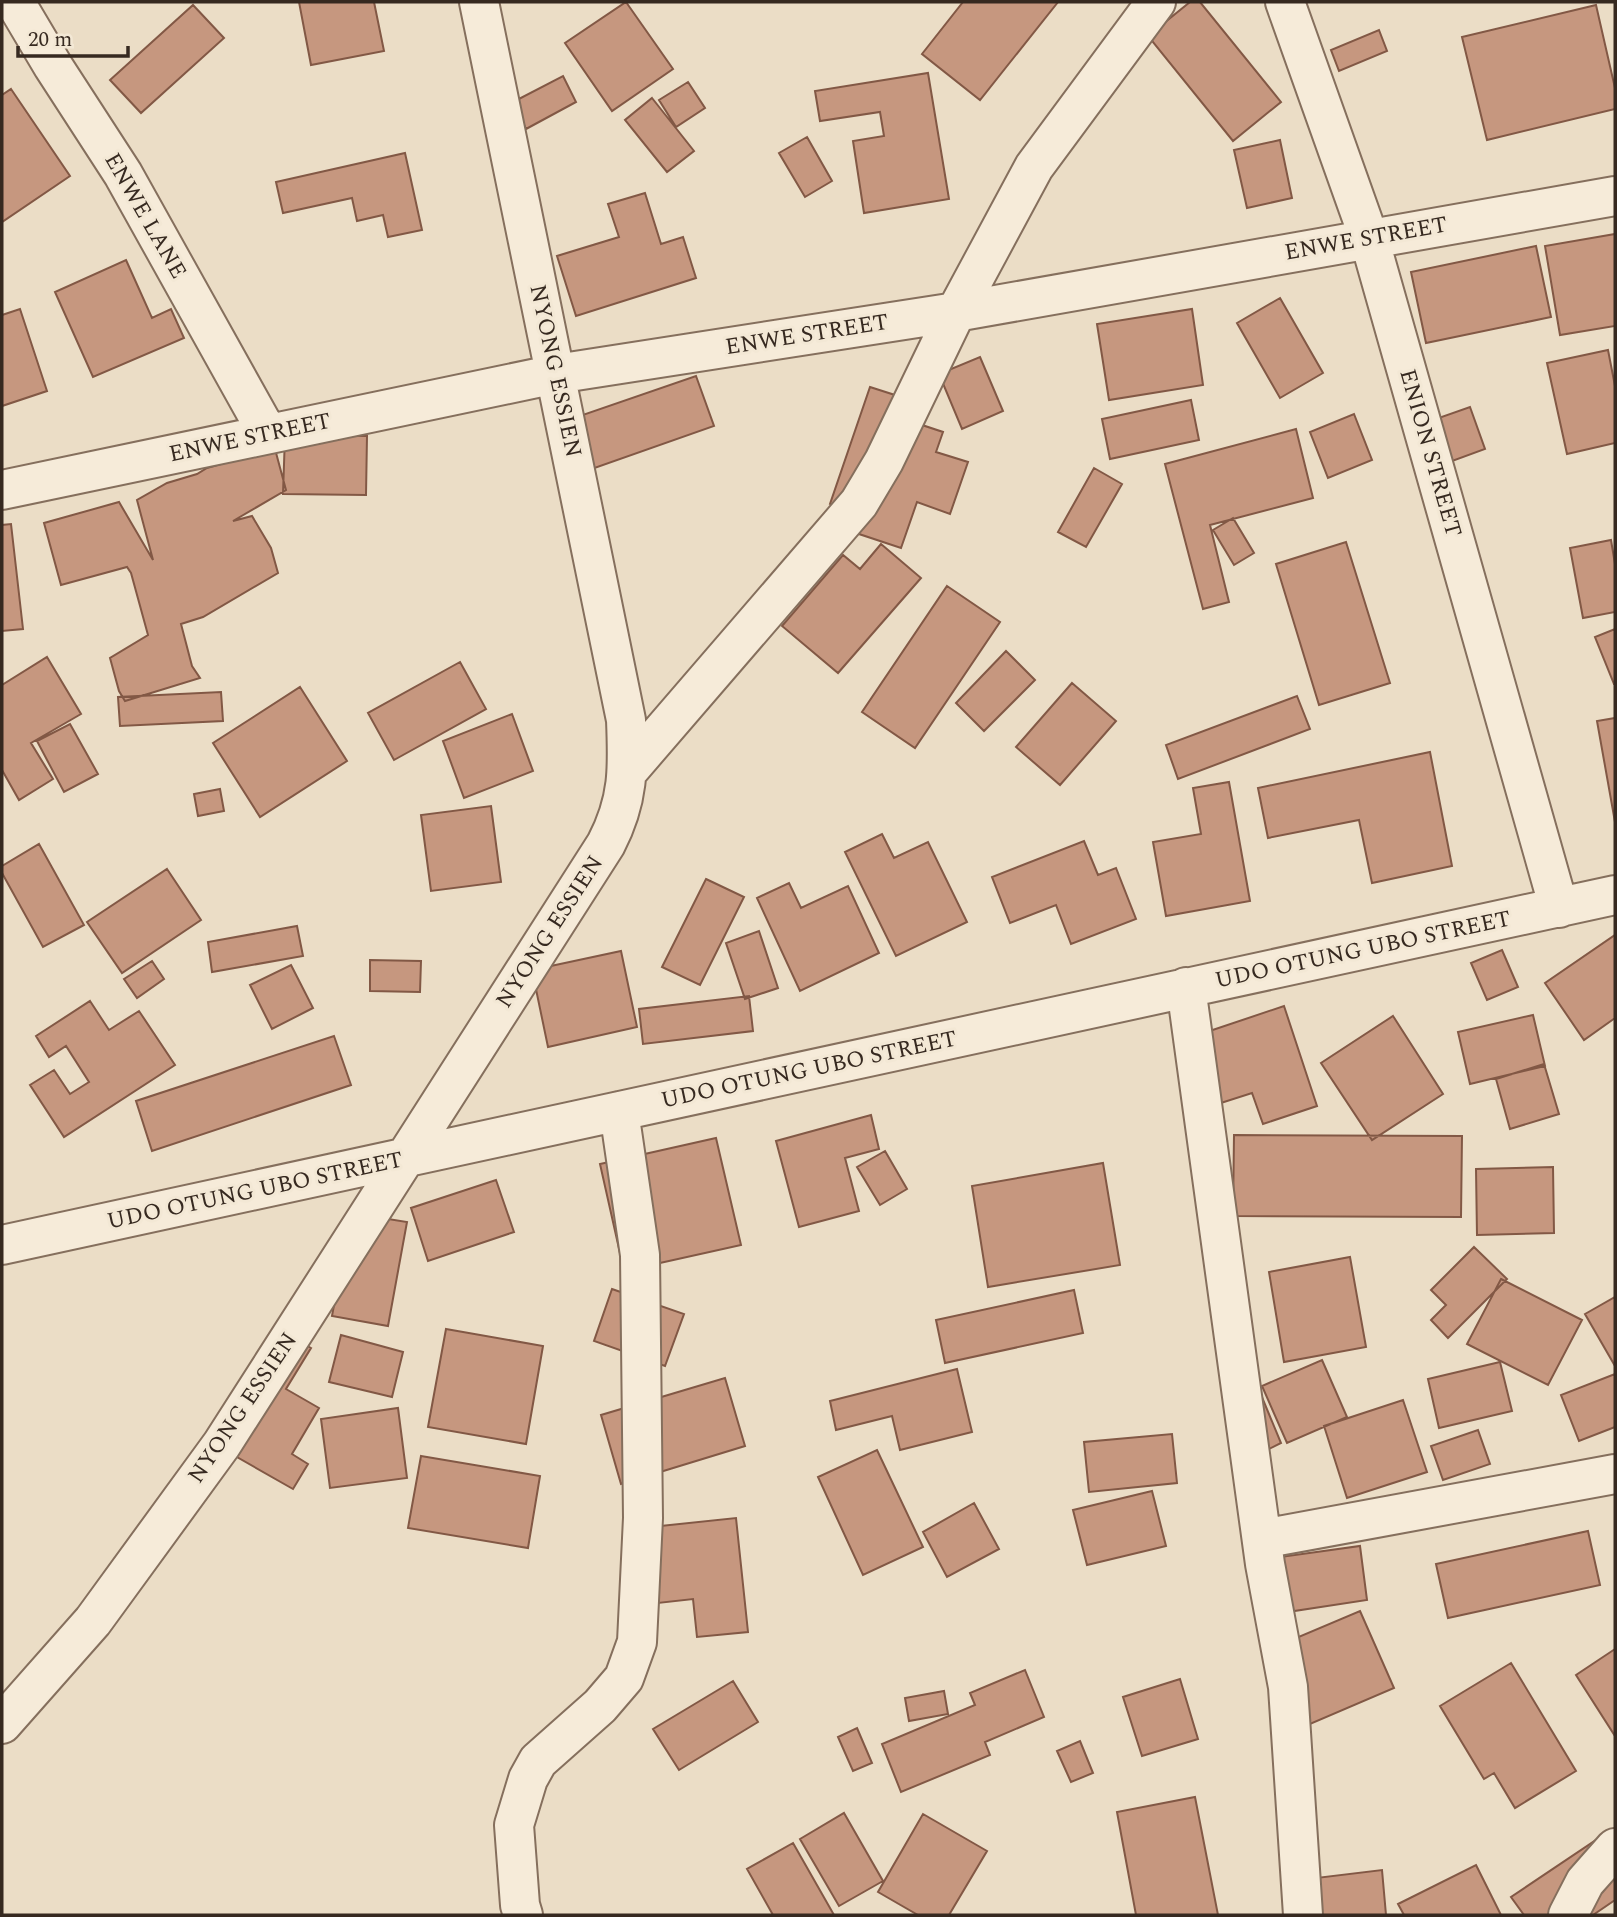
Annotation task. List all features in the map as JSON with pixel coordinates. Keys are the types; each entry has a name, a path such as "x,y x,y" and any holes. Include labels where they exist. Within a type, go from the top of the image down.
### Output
{"street":[{"name":"ENWE LANE","path":"15,2 123,174 268,434"},
{"name":"NYONG ESSIEN","path":"2,1724 93,1621 222,1444 619,820 628,771 626,720 480,2"},
{"path":"628,771 859,503 884,461 956,312 1034,167 1156,2"},
{"name":"ENION STREET","path":"1285,2 1369,238 1559,908"},
{"name":"ENWE STREET","path":"2,490 556,374 956,312 1615,195"},
{"name":"UDO OTUNG UBO STREET","path":"2,1245 1615,895"},
{"path":"1186,987 1262,1539 1288,1686 1303,1915"},
{"path":"523,1915 514,1825 528,1779 537,1761 600,1706 624,1678 637,1642 643,1518 640,1255 620,1111"},
{"path":"1262,1539 1615,1474"},
{"path":"1568,1915 1585,1882 1615,1848"}],"building":[{"path":"299,2 374,2 384,51 311,65"},
{"path":"626,2 673,69 612,111 565,43"},
{"path":"963,2 1058,2 980,100 922,54"},
{"path":"1190,2 1200,2 1281,102 1233,141 1148,36"},
{"path":"193,5 224,38 141,113 110,80"},
{"path":"1596,5 1615,88 1615,109 1487,140 1462,37"},
{"path":"1379,30 1387,51 1339,71 1331,50"},
{"path":"928,73 949,199 864,213 853,141 884,136 880,112 820,121 815,91"},
{"path":"563,76 576,102 526,129 513,102"},
{"path":"688,82 705,108 676,127 659,100"},
{"path":"11,89 70,176 2,222 2,95"},
{"path":"652,98 694,151 667,172 625,120"},
{"path":"807,137 832,181 805,197 779,153"},
{"path":"1280,140 1292,198 1247,208 1234,150"},
{"path":"405,153 422,230 388,237 383,215 357,221 352,198 283,213 276,182"},
{"path":"645,193 661,244 683,237 696,278 576,316 557,256 619,237 608,204"},
{"path":"1615,234 1615,326 1560,335 1545,246"},
{"path":"1536,246 1551,317 1426,343 1411,272"},
{"path":"126,260 152,318 171,309 184,338 93,377 55,292"},
{"path":"1280,298 1323,373 1280,398 1237,323"},
{"path":"20,309 47,391 2,406 2,315"},
{"path":"1192,309 1203,385 1109,400 1097,324"},
{"path":"1608,350 1615,386 1615,443 1567,454 1547,363"},
{"path":"980,357 1003,411 962,429 939,374"},
{"path":"696,376 714,426 586,471 568,420"},
{"path":"870,387 898,396 892,415 943,432 936,452 968,462 950,514 917,502 901,548 856,533 862,515 830,504"},
{"path":"1191,400 1199,440 1110,459 1102,419"},
{"path":"1470,407 1485,449 1444,464 1430,421"},
{"path":"1354,414 1372,460 1328,478 1310,432"},
{"path":"1296,429 1313,498 1210,525 1229,602 1203,609 1165,464"},
{"path":"285,435 367,436 366,495 283,494"},
{"path":"275,449 286,490 233,521 252,516 271,548 278,573 203,617 181,624 192,666 200,678 125,701 119,691 110,658 148,635 131,573 127,567 61,585 44,523 119,502 153,560 137,500 167,483 197,474 207,468"},
{"path":"1094,468 1122,484 1086,547 1058,532"},
{"path":"1233,518 1254,553 1234,565 1213,530"},
{"path":"11,524 23,629 2,631 2,525"},
{"path":"1611,540 1615,564 1615,612 1583,618 1570,548"},
{"path":"1346,542 1390,683 1319,705 1276,564"},
{"path":"881,544 921,578 838,673 782,626 843,555 860,569"},
{"path":"947,586 1000,622 915,748 862,712"},
{"path":"1615,629 1615,684 1614,684 1595,637"},
{"path":"1006,651 1035,680 984,731 956,703"},
{"path":"47,657 81,714 31,743 53,779 19,800 2,770 2,685"},
{"path":"460,662 486,709 394,760 368,713"},
{"path":"1072,683 1116,721 1060,785 1016,747"},
{"path":"300,687 347,761 260,817 213,743"},
{"path":"221,692 223,721 120,726 118,697"},
{"path":"1297,696 1310,729 1178,779 1166,745"},
{"path":"512,714 533,771 464,798 443,741"},
{"path":"1615,718 1615,822 1597,721"},
{"path":"70,724 98,774 64,792 37,741"},
{"path":"1430,752 1452,866 1372,883 1359,820 1268,838 1258,788"},
{"path":"1229,782 1250,901 1166,916 1153,842 1201,834 1193,788"},
{"path":"220,789 224,811 198,816 194,794"},
{"path":"491,806 501,882 431,891 421,815"},
{"path":"882,834 894,858 928,842 967,922 896,956 845,852"},
{"path":"1084,841 1098,875 1116,868 1136,919 1071,944 1056,905 1010,923 992,877"},
{"path":"39,844 84,925 43,947 2,873 2,866"},
{"path":"167,869 201,920 122,973 87,922"},
{"path":"706,879 744,897 700,985 662,967"},
{"path":"789,883 801,908 848,886 879,953 800,991 757,898"},
{"path":"297,926 303,956 212,972 208,942"},
{"path":"759,931 778,988 745,999 726,943"},
{"path":"1615,935 1615,1018 1584,1040 1545,983"},
{"path":"1502,950 1518,987 1487,1000 1471,963"},
{"path":"621,951 637,1027 548,1047 532,970"},
{"path":"370,960 421,961 420,992 370,991"},
{"path":"152,961 164,979 137,998 124,979"},
{"path":"291,965 313,1008 272,1029 250,985"},
{"path":"749,996 753,1031 643,1044 639,1009"},
{"path":"90,1001 109,1030 139,1011 175,1065 64,1137 30,1085 54,1070 70,1094 89,1082 66,1046 49,1057 36,1036"},
{"path":"1284,1006 1317,1106 1263,1124 1252,1093 1196,1111 1174,1043"},
{"path":"1533,1015 1545,1066 1470,1084 1458,1032"},
{"path":"1393,1016 1443,1094 1372,1140 1321,1063"},
{"path":"334,1036 351,1085 152,1151 136,1101"},
{"path":"1544,1064 1559,1114 1510,1129 1496,1079"},
{"path":"871,1115 879,1149 845,1158 859,1211 799,1227 776,1141"},
{"path":"1234,1135 1462,1136 1461,1217 1233,1216"},
{"path":"716,1138 741,1245 624,1271 600,1164"},
{"path":"885,1151 907,1189 880,1205 857,1167"},
{"path":"1103,1163 1120,1265 988,1287 972,1186"},
{"path":"1553,1167 1554,1233 1477,1235 1476,1169"},
{"path":"496,1180 514,1232 428,1261 411,1208"},
{"path":"351,1213 407,1222 388,1326 332,1316"},
{"path":"1474,1247 1507,1279 1448,1338 1431,1320 1446,1305 1431,1290"},
{"path":"1350,1257 1366,1347 1284,1362 1269,1272"},
{"path":"1501,1279 1582,1320 1548,1385 1467,1344"},
{"path":"612,1289 684,1314 665,1366 594,1341"},
{"path":"1074,1290 1083,1333 945,1363 936,1320"},
{"path":"1615,1297 1615,1366 1585,1314"},
{"path":"446,1329 543,1346 526,1444 428,1427"},
{"path":"281,1331 311,1348 286,1389 319,1408 292,1454 308,1464 293,1489 214,1444"},
{"path":"341,1335 403,1352 392,1397 329,1382"},
{"path":"1322,1360 1347,1417 1287,1443 1262,1386"},
{"path":"1500,1362 1512,1411 1439,1428 1428,1379"},
{"path":"957,1369 972,1432 900,1450 892,1416 836,1430 830,1401"},
{"path":"1615,1374 1615,1427 1579,1441 1561,1395"},
{"path":"725,1378 745,1446 621,1484 601,1415"},
{"path":"1259,1390 1281,1443 1265,1451"},
{"path":"1403,1400 1427,1472 1347,1498 1324,1426"},
{"path":"398,1408 407,1478 330,1488 321,1419"},
{"path":"1478,1430 1490,1464 1443,1480 1431,1446"},
{"path":"1172,1434 1177,1483 1089,1492 1084,1442"},
{"path":"877,1450 923,1547 863,1575 818,1477"},
{"path":"421,1456 540,1476 528,1548 408,1528"},
{"path":"1152,1491 1166,1546 1087,1565 1073,1510"},
{"path":"974,1503 999,1549 947,1577 923,1532"},
{"path":"736,1518 748,1632 697,1637 693,1599 640,1605 632,1529"},
{"path":"1588,1531 1600,1585 1448,1618 1436,1564"},
{"path":"1360,1546 1367,1600 1281,1613 1273,1558"},
{"path":"1360,1611 1394,1688 1303,1727 1270,1649"},
{"path":"1615,1649 1615,1736 1576,1675"},
{"path":"1511,1663 1576,1771 1515,1808 1494,1773 1484,1779 1440,1706"},
{"path":"1025,1670 1044,1717 985,1742 990,1755 901,1792 882,1744 975,1705 970,1693"},
{"path":"1180,1679 1198,1739 1142,1756 1123,1697"},
{"path":"733,1681 758,1722 679,1770 653,1729"},
{"path":"944,1691 948,1714 909,1721 905,1698"},
{"path":"857,1728 872,1763 853,1771 838,1737"},
{"path":"1080,1741 1093,1773 1071,1782 1057,1751"},
{"path":"1195,1797 1218,1915 1136,1915 1117,1812"},
{"path":"844,1813 883,1881 839,1906 800,1839"},
{"path":"923,1814 987,1851 949,1915 918,1915 878,1892"},
{"path":"1608,1832 1615,1842 1615,1900 1593,1915 1524,1915 1511,1897"},
{"path":"793,1843 834,1915 773,1915 747,1869"},
{"path":"1476,1865 1501,1915 1404,1915 1398,1904"},
{"path":"1382,1870 1386,1915 1295,1915 1291,1881"}]}
